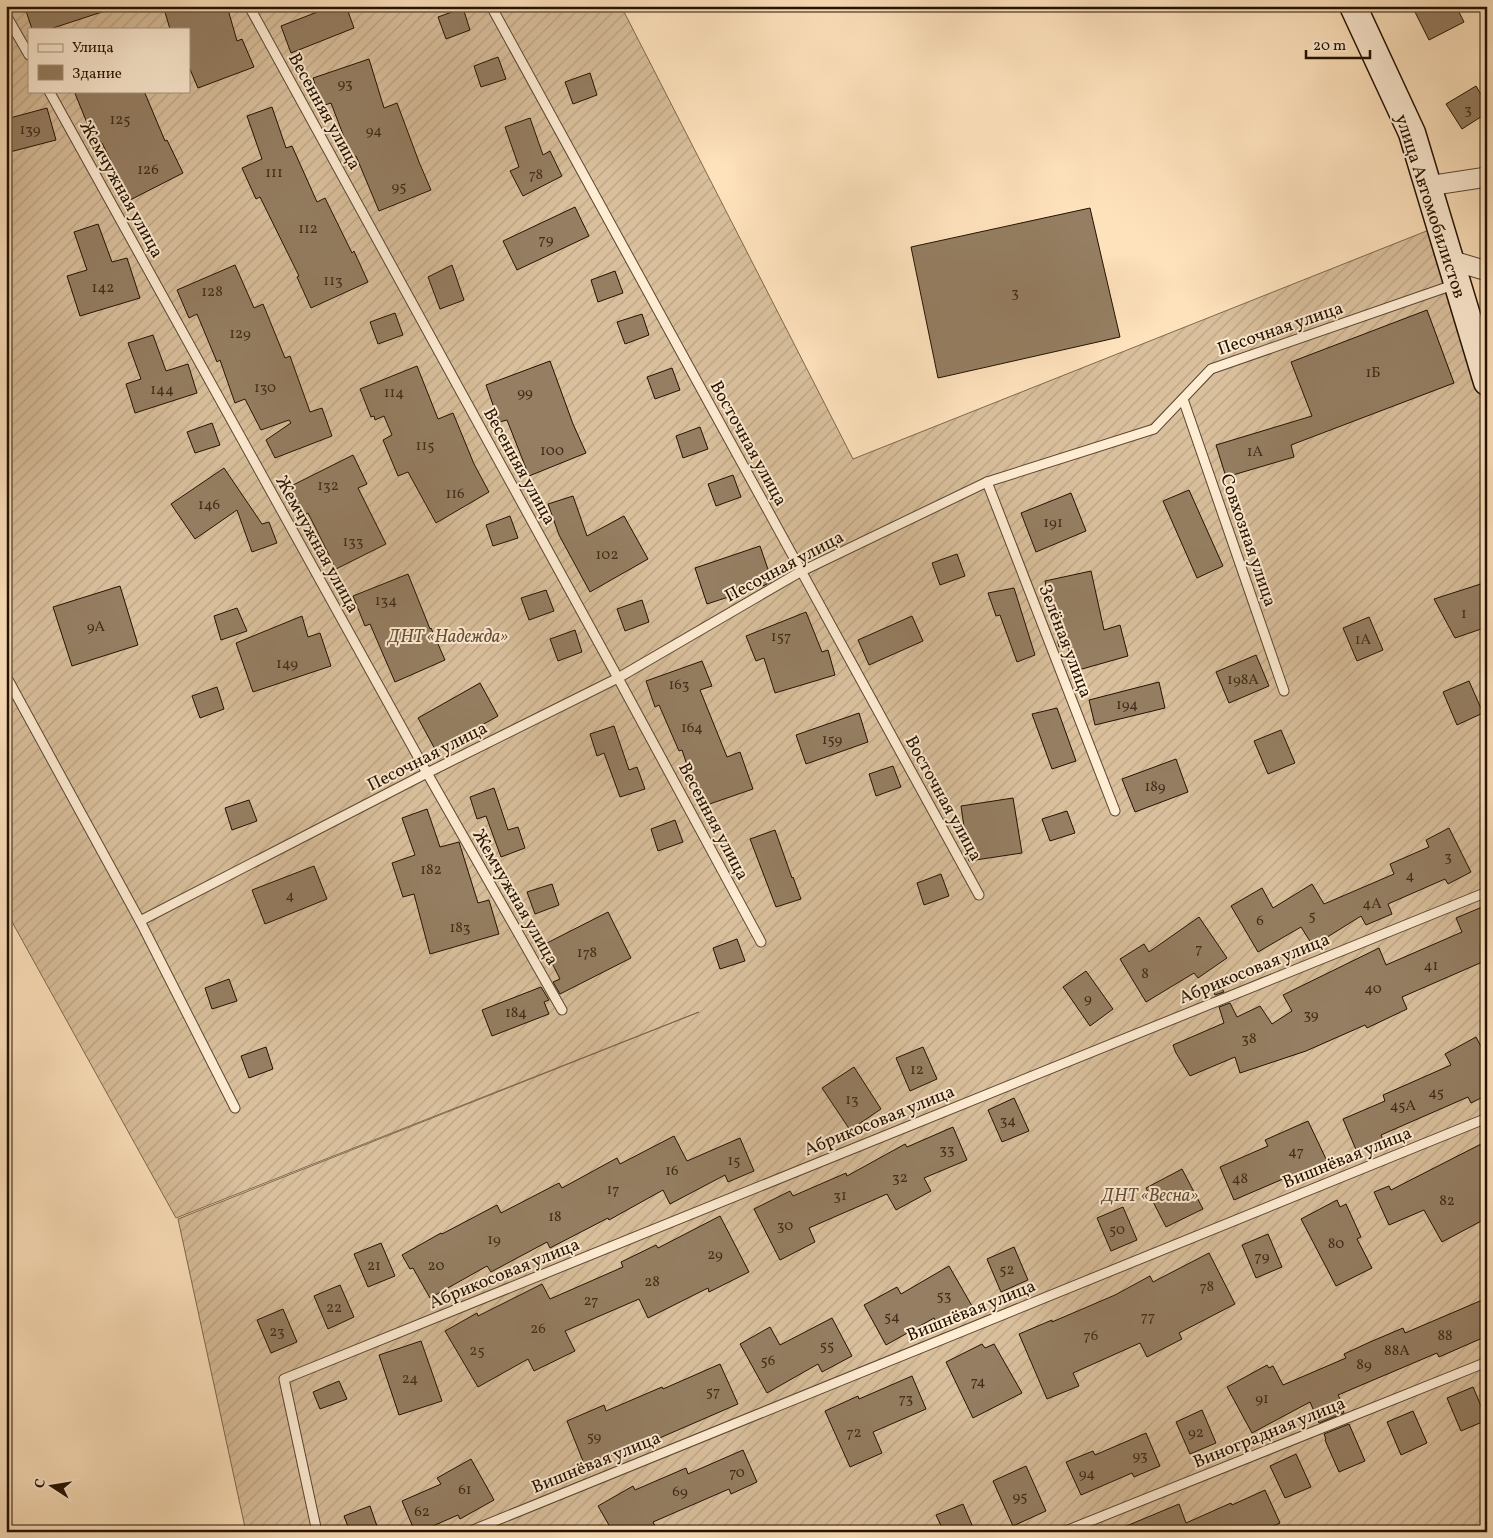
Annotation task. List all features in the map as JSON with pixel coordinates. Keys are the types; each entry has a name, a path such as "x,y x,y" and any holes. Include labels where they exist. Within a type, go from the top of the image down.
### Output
{"street":[{"name":"улица Автомобилистов","path":"1353,6 1412,133 1487,382"},
{"path":"1428,186 1487,177"},
{"path":"1453,272 1487,271"}],"lane":[{"name":"Весенняя улица","path":"249,6 761,942"},
{"name":"Восточная улица","path":"491,6 979,895"},
{"path":"6,14 28,53"},
{"name":"Жемчужная улица","path":"50,92 427,773 562,1010"},
{"name":"Песочная улица","path":"140,922 427,773 618,678 800,572 987,482 1154,429 1211,369 1453,272"},
{"name":"Совхозная улица","path":"1183,399 1284,691"},
{"name":"Зелёная улица","path":"987,482 1115,811"},
{"path":"6,676 140,922 235,1108"},
{"name":"Абрикосовая улица","path":"317,1532 284,1379 1487,892"},
{"name":"Вишнёвая улица","path":"468,1532 1487,1118"},
{"name":"Виноградная улица","path":"1063,1532 1487,1362"}],"green space":[{"name":"ДНТ «Надежда»","path":"6,6 621,6 853,459 1429,230 1487,388 1487,1532 246,1532 178,1219 699,1012 176,1218 6,911"}],"building":[{"path":"40,6 108,6 108,10 53,28 32,28 26,11"},
{"path":"175,6 227,6 237,41 242,39 254,67 198,88 190,69 190,28 170,28 164,9"},
{"path":"333,6 346,6 354,28 291,53 281,26"},
{"path":"1412,6 1456,6 1464,22 1429,40"},
{"path":"463,8 470,30 446,39 438,17"},
{"path":"498,57 506,79 481,87 474,66"},
{"path":"369,59 384,108 397,103 431,190 379,211 356,156 352,158 331,103 322,106 313,78"},
{"path":"590,73 597,95 573,104 565,82"},
{"path":"1476,86 1487,104 1487,113 1462,129 1446,104"},
{"path":"74,92 144,92 165,141 167,140 183,173 130,200 102,143 96,145"},
{"path":"272,107 286,148 292,146 317,202 325,198 352,253 354,251 368,282 311,308 297,277 299,276 260,197 256,199 242,168 262,159 247,116"},
{"path":"47,108 56,140 6,153 6,119"},
{"path":"530,118 543,155 550,151 562,176 523,196 510,171 519,167 505,127"},
{"path":"575,207 589,236 517,270 503,241"},
{"path":"1090,208 1120,337 938,378 911,247"},
{"path":"98,224 112,262 127,258 140,298 80,316 67,276 87,270 74,232"},
{"path":"235,265 254,308 263,304 285,358 290,356 310,412 322,408 332,436 275,458 266,440 291,423 289,420 261,430 245,399 235,403 220,360 217,362 197,314 189,318 177,290"},
{"path":"452,265 464,300 440,309 428,277"},
{"path":"615,271 623,293 598,302 591,280"},
{"path":"1427,310 1454,383 1291,445 1294,457 1226,477 1216,445 1312,416 1291,362"},
{"path":"395,313 403,335 378,344 370,322"},
{"path":"642,314 649,335 625,344 617,322"},
{"path":"153,335 166,371 188,364 197,393 135,413 126,384 141,379 128,343"},
{"path":"550,361 573,424 586,453 529,476 507,420 499,422 486,385"},
{"path":"417,366 438,419 453,413 474,464 489,492 436,523 408,472 398,476 383,440 392,435 384,416 375,420 374,416 371,417 360,389"},
{"path":"672,368 680,390 655,399 647,377"},
{"path":"212,423 220,445 195,453 187,432"},
{"path":"700,427 708,449 683,458 676,436"},
{"path":"353,455 367,484 358,488 386,544 336,569 308,513 303,516 289,487"},
{"path":"224,468 262,524 269,522 277,543 252,552 237,510 195,539 171,504"},
{"path":"733,475 741,497 716,506 708,484"},
{"path":"1189,490 1223,566 1197,578 1163,501"},
{"path":"1071,493 1086,531 1036,552 1021,513"},
{"path":"573,496 587,536 624,516 648,559 590,592 559,535 548,504"},
{"path":"510,516 518,538 493,546 486,525"},
{"path":"760,546 772,581 707,604 695,568"},
{"path":"957,554 965,576 940,585 932,563"},
{"path":"1091,571 1104,630 1120,625 1128,656 1075,671 1067,644 1059,647 1045,581"},
{"path":"408,574 430,629 445,660 395,682 370,624 365,626 353,596"},
{"path":"1487,582 1487,627 1455,638 1434,599"},
{"path":"120,586 138,645 72,666 53,607"},
{"path":"1014,588 1035,655 1017,662 1000,615 996,616 988,593"},
{"path":"546,590 554,611 529,620 521,598"},
{"path":"642,600 649,622 625,631 617,609"},
{"path":"237,608 247,631 221,640 214,616"},
{"path":"806,612 822,652 828,650 835,675 775,693 764,658 756,661 746,636"},
{"path":"302,616 308,637 320,633 331,666 253,692 236,643"},
{"path":"912,616 923,641 869,665 858,640"},
{"path":"1369,617 1383,650 1357,661 1343,628"},
{"path":"575,630 582,652 558,661 550,639"},
{"path":"1256,655 1269,686 1229,703 1216,672"},
{"path":"702,661 712,686 700,690 727,757 740,752 753,789 701,807 682,750 679,751 659,705 655,707 646,681"},
{"path":"1469,681 1483,713 1457,725 1443,692"},
{"path":"1159,682 1165,708 1095,725 1089,700"},
{"path":"480,683 498,716 436,751 418,718"},
{"path":"217,687 224,709 200,718 192,696"},
{"path":"1057,708 1076,761 1052,769 1032,714"},
{"path":"859,713 868,742 806,764 796,735"},
{"path":"614,726 629,770 637,767 645,789 620,797 604,753 597,756 590,734"},
{"path":"1281,730 1295,763 1268,774 1254,741"},
{"path":"1176,759 1188,792 1135,812 1122,779"},
{"path":"893,766 901,787 876,796 869,774"},
{"path":"494,788 508,830 518,827 525,848 501,857 486,816 477,819 470,797"},
{"path":"1013,798 1022,853 969,861 961,806"},
{"path":"249,800 257,821 232,830 225,808"},
{"path":"427,809 440,847 459,842 478,903 489,900 499,934 430,954 414,894 403,897 392,863 415,855 402,818"},
{"path":"1067,811 1075,833 1050,841 1042,819"},
{"path":"675,820 683,842 658,851 651,829"},
{"path":"1449,828 1471,872 1448,884 1445,879 1388,904 1392,914 1366,925 1361,916 1313,946 1301,927 1258,952 1231,906 1262,888 1273,908 1312,884 1324,904 1394,874 1390,864 1429,847 1426,840"},
{"path":"775,830 801,899 776,907 750,839"},
{"path":"314,866 327,899 265,924 252,890"},
{"path":"941,874 949,896 924,905 917,883"},
{"path":"552,884 559,905 535,914 527,892"},
{"path":"1487,905 1487,960 1402,997 1407,1009 1367,1028 1365,1025 1306,1051 1240,1073 1235,1057 1190,1076 1176,1053 1173,1045 1224,1023 1219,1007 1230,1003 1237,1017 1260,1006 1272,1024 1292,1011 1283,995 1379,948 1386,965 1462,932 1456,918"},
{"path":"608,912 631,958 560,994 553,982 560,979 543,945"},
{"path":"1199,917 1227,958 1198,978 1194,973 1146,1002 1120,959 1144,944 1149,952"},
{"path":"737,939 745,961 720,969 713,948"},
{"path":"1086,971 1113,1009 1090,1026 1063,987"},
{"path":"229,979 237,1001 212,1009 205,988"},
{"path":"541,987 549,1000 544,1002 549,1014 492,1036 482,1010"},
{"path":"1221,987 1224,992 1215,995 1213,990"},
{"path":"1476,1037 1487,1058 1487,1095 1471,1103 1468,1097 1381,1135 1383,1140 1357,1152 1343,1119 1385,1101 1383,1095 1451,1065 1445,1054"},
{"path":"266,1047 273,1069 249,1078 241,1056"},
{"path":"923,1047 937,1079 910,1091 896,1058"},
{"path":"854,1067 881,1109 850,1130 822,1088"},
{"path":"1014,1098 1029,1131 1002,1142 988,1110"},
{"path":"1308,1121 1327,1161 1284,1181 1283,1179 1234,1200 1220,1167 1268,1146 1265,1140"},
{"path":"953,1127 967,1160 924,1178 931,1191 896,1210 887,1194 809,1228 815,1242 780,1260 754,1209 790,1191 793,1196 846,1173 847,1176 905,1144 907,1147"},
{"path":"674,1136 687,1161 740,1138 754,1171 728,1182 725,1175 670,1204 663,1190 609,1220 608,1218 550,1248 547,1242 491,1272 487,1266 430,1298 413,1268 410,1269 402,1255 497,1205 501,1213 559,1183 562,1188 617,1158 620,1164"},
{"path":"1487,1141 1487,1218 1442,1242 1424,1210 1389,1225 1374,1192 1389,1186 1391,1190"},
{"path":"1182,1169 1203,1209 1166,1227 1146,1188"},
{"path":"1337,1200 1340,1207 1346,1204 1361,1237 1357,1239 1372,1268 1336,1286 1301,1219"},
{"path":"1123,1207 1137,1240 1111,1251 1097,1218"},
{"path":"720,1216 749,1272 709,1292 708,1288 648,1318 639,1299 565,1331 575,1351 534,1371 528,1359 478,1387 445,1331 477,1313 478,1316 542,1284 550,1299 623,1267 621,1262 656,1245 658,1248"},
{"path":"1268,1234 1282,1267 1256,1278 1242,1245"},
{"path":"381,1243 395,1276 368,1287 354,1254"},
{"path":"1014,1247 1028,1280 1001,1292 987,1259"},
{"path":"1209,1253 1235,1304 1179,1333 1182,1339 1147,1357 1140,1343 1073,1373 1079,1386 1047,1399 1019,1334 1115,1295 1150,1276 1153,1282"},
{"path":"949,1266 972,1306 938,1325 934,1318 886,1345 864,1305 897,1287 901,1294"},
{"path":"340,1285 354,1317 328,1329 314,1296"},
{"path":"1487,1298 1487,1336 1439,1357 1437,1353 1338,1395 1344,1413 1319,1423 1310,1402 1252,1433 1227,1387 1267,1365 1269,1368 1273,1366 1283,1385 1346,1358 1344,1354 1370,1342 1403,1328 1405,1333"},
{"path":"283,1309 297,1342 271,1353 257,1320"},
{"path":"832,1318 852,1356 822,1372 818,1364 767,1393 740,1344 770,1327 780,1345"},
{"path":"421,1341 442,1401 399,1415 379,1355"},
{"path":"982,1344 985,1348 994,1344 1022,1393 973,1418 946,1362"},
{"path":"720,1364 738,1404 648,1443 647,1441 585,1466 567,1421 604,1405 606,1411"},
{"path":"912,1376 926,1409 873,1432 882,1453 850,1467 825,1411 858,1396 859,1399"},
{"path":"339,1381 347,1399 320,1409 313,1392"},
{"path":"1473,1387 1487,1420 1461,1431 1447,1398"},
{"path":"1202,1410 1216,1443 1190,1454 1176,1422"},
{"path":"1413,1411 1427,1443 1401,1455 1387,1422"},
{"path":"1349,1424 1365,1461 1339,1472 1324,1434"},
{"path":"1146,1433 1160,1466 1134,1477 1132,1473 1081,1495 1066,1462 1093,1451 1095,1455"},
{"path":"743,1450 757,1482 731,1494 729,1489 653,1522 658,1532 613,1532 598,1506 633,1486 635,1490 686,1468 688,1474"},
{"path":"1296,1454 1311,1487 1285,1498 1270,1466"},
{"path":"471,1459 494,1500 460,1519 458,1515 415,1532 402,1501 441,1484 437,1478"},
{"path":"1026,1466 1046,1511 1013,1526 993,1481"},
{"path":"1265,1490 1280,1523 1260,1532 1112,1532 1179,1504 1186,1523"},
{"path":"963,1504 975,1532 944,1532 936,1515"},
{"path":"370,1506 379,1532 350,1532 344,1516"}],"park label":[{"name":"ДНТ «Весна»","path":"1150,1195"}]}
